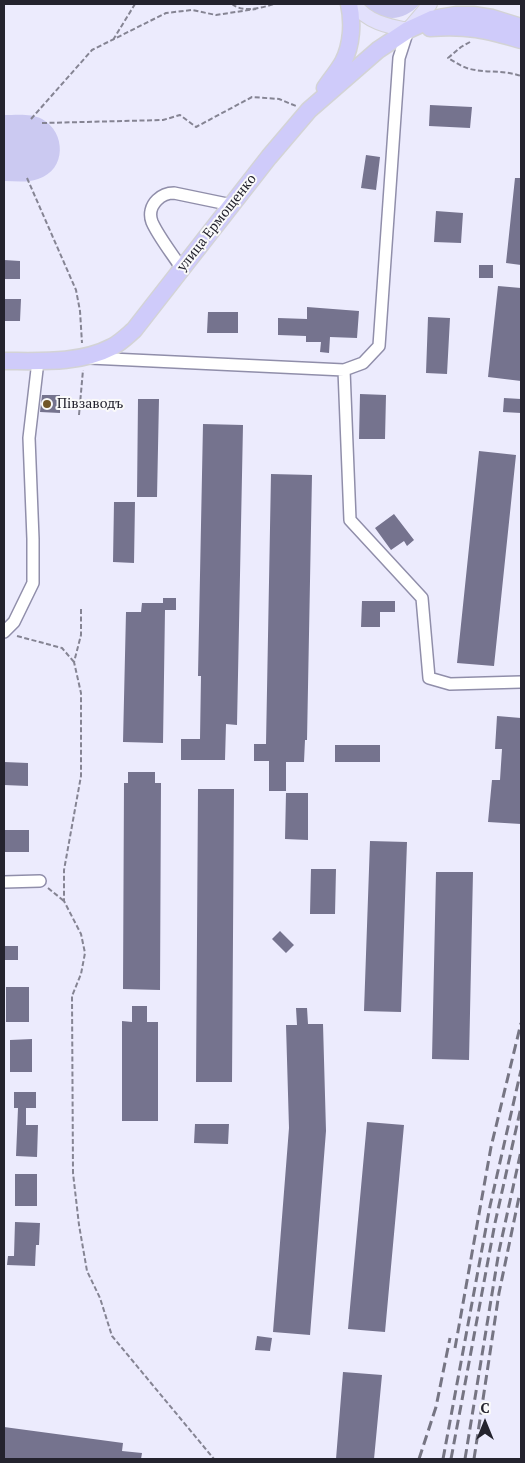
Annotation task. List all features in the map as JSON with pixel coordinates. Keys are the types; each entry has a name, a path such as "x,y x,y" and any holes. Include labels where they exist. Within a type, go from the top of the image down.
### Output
{"highway":[{"path":"309,110 346,55 350,36 349,4"},
{"path":"475,4 492,18 521,27"},
{"name":"улица Ермощенко","path":"4,361 84,358 112,347 134,330 269,156 309,110 378,50 408,30 432,19 456,15 492,18"},
{"path":"408,30 441,27 474,28 488,30 521,40"}],"main road":[{"path":"354,4 365,16 378,23 408,30 430,4"}],"street":[{"path":"84,358 344,370 363,363 379,346 399,58 408,30"},
{"path":"182,269 152,221 150,212 153,204 160,197 174,194 232,205"},
{"path":"9,633 33,583 34,538 29,438 38,361"},
{"path":"344,370 350,520 422,598 429,678 450,684 521,682"},
{"path":"4,882 40,881"}],"path":[{"path":"113,40 135,4"},
{"path":"232,4 236,7 256,9"},
{"path":"31,119 92,50 166,13 192,10 216,15 256,9 274,4"},
{"path":"448,58 467,69 521,76"},
{"path":"42,123 163,120 180,115 196,127 252,97 279,99 309,110"},
{"path":"27,178 76,290 80,311 84,358 79,415"},
{"path":"64,901 64,870 81,776 81,693 74,662 81,634 81,608"},
{"path":"9,633 62,648 74,662"},
{"path":"40,881 64,901 81,934 85,953 81,974 72,996 72,1129 73,1172 87,1271 100,1298 112,1336 214,1459"}],"shaded area":[{"path":"362,4 420,4 406,15 391,18 376,14"},
{"path":"4,115 38,117 50,125 56,133 60,150 54,168 47,174 30,181 4,181"}],"building":[{"path":"430,105 472,107 470,128 429,126"},
{"path":"366,155 380,157 376,190 361,188"},
{"path":"515,178 521,178 521,265 506,263"},
{"path":"436,211 463,213 461,243 434,242"},
{"path":"4,260 20,261 20,279 4,279"},
{"path":"479,265 493,265 493,278 479,278"},
{"path":"498,286 521,288 521,381 488,377"},
{"path":"4,299 21,299 20,321 4,321"},
{"path":"307,307 359,311 357,338 330,337 329,353 320,352 321,342 306,342 306,336 278,335 278,318 307,319"},
{"path":"208,312 238,312 238,333 207,333"},
{"path":"428,317 450,318 447,374 426,373"},
{"path":"360,394 386,395 385,439 359,439"},
{"path":"42,395 60,395 60,413 40,412"},
{"path":"504,398 521,399 521,413 503,412"},
{"path":"138,399 159,399 157,497 137,497"},
{"path":"203,424 243,425 237,725 226,724 225,760 181,760 181,739 200,739 201,676 198,676"},
{"path":"479,451 516,455 494,666 457,663"},
{"path":"271,474 312,475 307,740 305,740 304,762 286,762 286,791 269,791 269,761 254,761 254,744 266,744"},
{"path":"114,502 135,502 134,563 113,562"},
{"path":"394,514 414,540 407,546 404,541 391,550 375,528"},
{"path":"163,598 176,598 176,610 165,610 163,743 123,742 126,612 141,612 142,603 163,603"},
{"path":"362,601 395,601 395,612 380,612 380,627 361,627"},
{"path":"497,716 521,718 521,824 488,822 492,780 500,780 502,749 495,749"},
{"path":"335,745 380,745 380,762 335,762"},
{"path":"4,762 28,763 28,786 4,785"},
{"path":"128,772 155,772 155,783 161,783 160,990 123,989 124,783 128,783"},
{"path":"198,789 234,789 232,1082 196,1082"},
{"path":"286,793 308,793 308,840 285,839"},
{"path":"4,830 29,830 29,852 4,852"},
{"path":"370,841 407,842 401,1012 364,1011"},
{"path":"311,869 336,869 335,914 310,914"},
{"path":"436,872 473,872 469,1060 432,1059"},
{"path":"280,931 294,945 286,953 272,939"},
{"path":"4,946 18,946 18,960 4,960"},
{"path":"6,987 29,987 29,1022 6,1022"},
{"path":"132,1006 147,1006 147,1022 158,1022 158,1121 122,1121 122,1021 132,1022"},
{"path":"296,1008 307,1008 308,1024 323,1024 326,1131 310,1335 273,1332 289,1128 286,1025 297,1025"},
{"path":"32,1039 32,1072 10,1072 10,1040"},
{"path":"14,1092 36,1092 36,1108 26,1108 26,1125 38,1125 37,1157 16,1156 18,1108 14,1108"},
{"path":"367,1122 404,1125 385,1332 348,1329"},
{"path":"195,1124 229,1124 228,1144 194,1143"},
{"path":"15,1174 37,1174 37,1206 15,1206"},
{"path":"15,1222 40,1223 39,1245 36,1245 35,1266 7,1265 8,1256 14,1256"},
{"path":"257,1336 272,1338 270,1351 255,1350"},
{"path":"343,1372 382,1375 374,1459 336,1459"},
{"path":"4,1427 123,1443 122,1451 142,1453 141,1459 4,1459"}],"railway":[{"path":"455,1348 491,1147 521,1023"},
{"path":"443,1459 490,1206 521,1070"},
{"path":"451,1459 495,1223 521,1107"},
{"path":"465,1459 499,1251 521,1151"},
{"path":"474,1459 499,1293 519,1197"},
{"path":"419,1459 436,1407 450,1338"}],"place":[{"name":"Пiвзаводъ","path":"47,404"}]}
